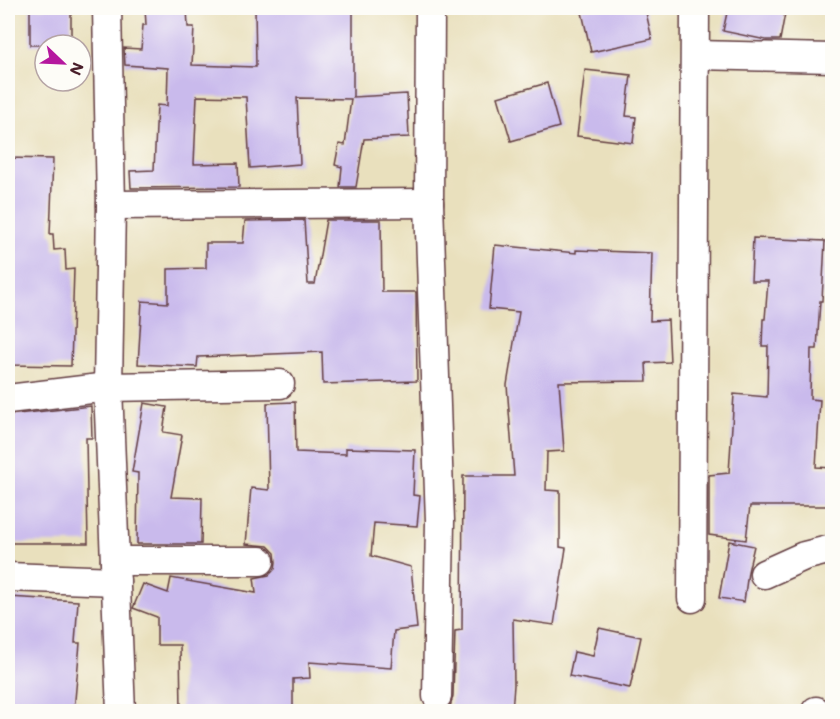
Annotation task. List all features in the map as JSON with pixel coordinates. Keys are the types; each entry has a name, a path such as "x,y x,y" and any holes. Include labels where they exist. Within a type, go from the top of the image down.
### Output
{"street":[{"path":"107,8 111,205 108,387 121,711"},
{"path":"430,8 429,203 440,521 437,696"},
{"path":"692,598 695,8"},
{"path":"696,55 832,58"},
{"path":"111,205 429,203"},
{"path":"8,399 108,387 280,384"},
{"path":"764,574 804,556 832,549"},
{"path":"8,577 260,561"}],"building":[{"path":"30,8 71,8 71,33 33,33 33,45 30,45"},
{"path":"145,8 187,8 188,27 194,27 192,65 256,67 255,8 353,10 353,97 407,94 409,137 364,139 356,187 340,187 342,167 335,165 339,144 345,145 351,99 297,98 300,164 250,168 246,97 197,96 194,164 238,163 239,187 131,188 130,171 154,170 157,105 167,106 168,68 125,65 124,48 141,49 143,25 146,25"},
{"path":"581,8 645,8 652,39 591,52"},
{"path":"728,8 786,8 780,40 766,40 723,31"},
{"path":"585,70 631,75 626,116 636,117 633,143 577,136"},
{"path":"547,83 559,127 511,141 498,97"},
{"path":"8,158 53,159 50,234 53,234 54,250 65,249 66,270 74,269 71,366 8,365"},
{"path":"304,220 308,284 315,284 326,220 381,220 382,292 416,292 417,381 323,384 322,352 198,357 197,367 138,364 142,301 168,303 168,269 206,268 206,243 243,243 245,221"},
{"path":"753,238 825,241 817,349 811,349 810,399 820,400 816,467 832,468 832,506 750,506 746,540 709,535 709,475 729,473 734,394 767,397 768,346 762,346 768,281 751,281"},
{"path":"495,245 576,253 576,250 652,253 650,321 668,320 670,362 646,363 647,381 559,382 564,451 547,452 546,490 560,491 560,547 566,548 554,625 513,619 512,711 449,711 453,696 455,631 462,630 463,476 514,476 507,385 519,312 489,309"},
{"path":"295,402 296,452 346,454 346,448 415,450 413,495 420,496 417,526 374,523 371,556 411,567 417,628 394,631 391,668 309,662 310,678 293,679 293,711 181,711 180,645 157,645 157,617 133,608 143,584 168,593 171,578 256,593 254,578 269,575 275,569 275,553 268,546 246,544 251,488 269,490 267,403"},
{"path":"144,403 167,407 163,432 182,435 171,497 202,498 201,544 137,544 138,473 132,472"},
{"path":"91,406 92,438 86,438 88,543 8,543 8,415"},
{"path":"729,541 754,546 744,602 719,598"},
{"path":"8,597 78,601 75,643 80,643 74,711 8,711"},
{"path":"599,628 641,637 630,688 569,676 574,652 593,656"}]}
